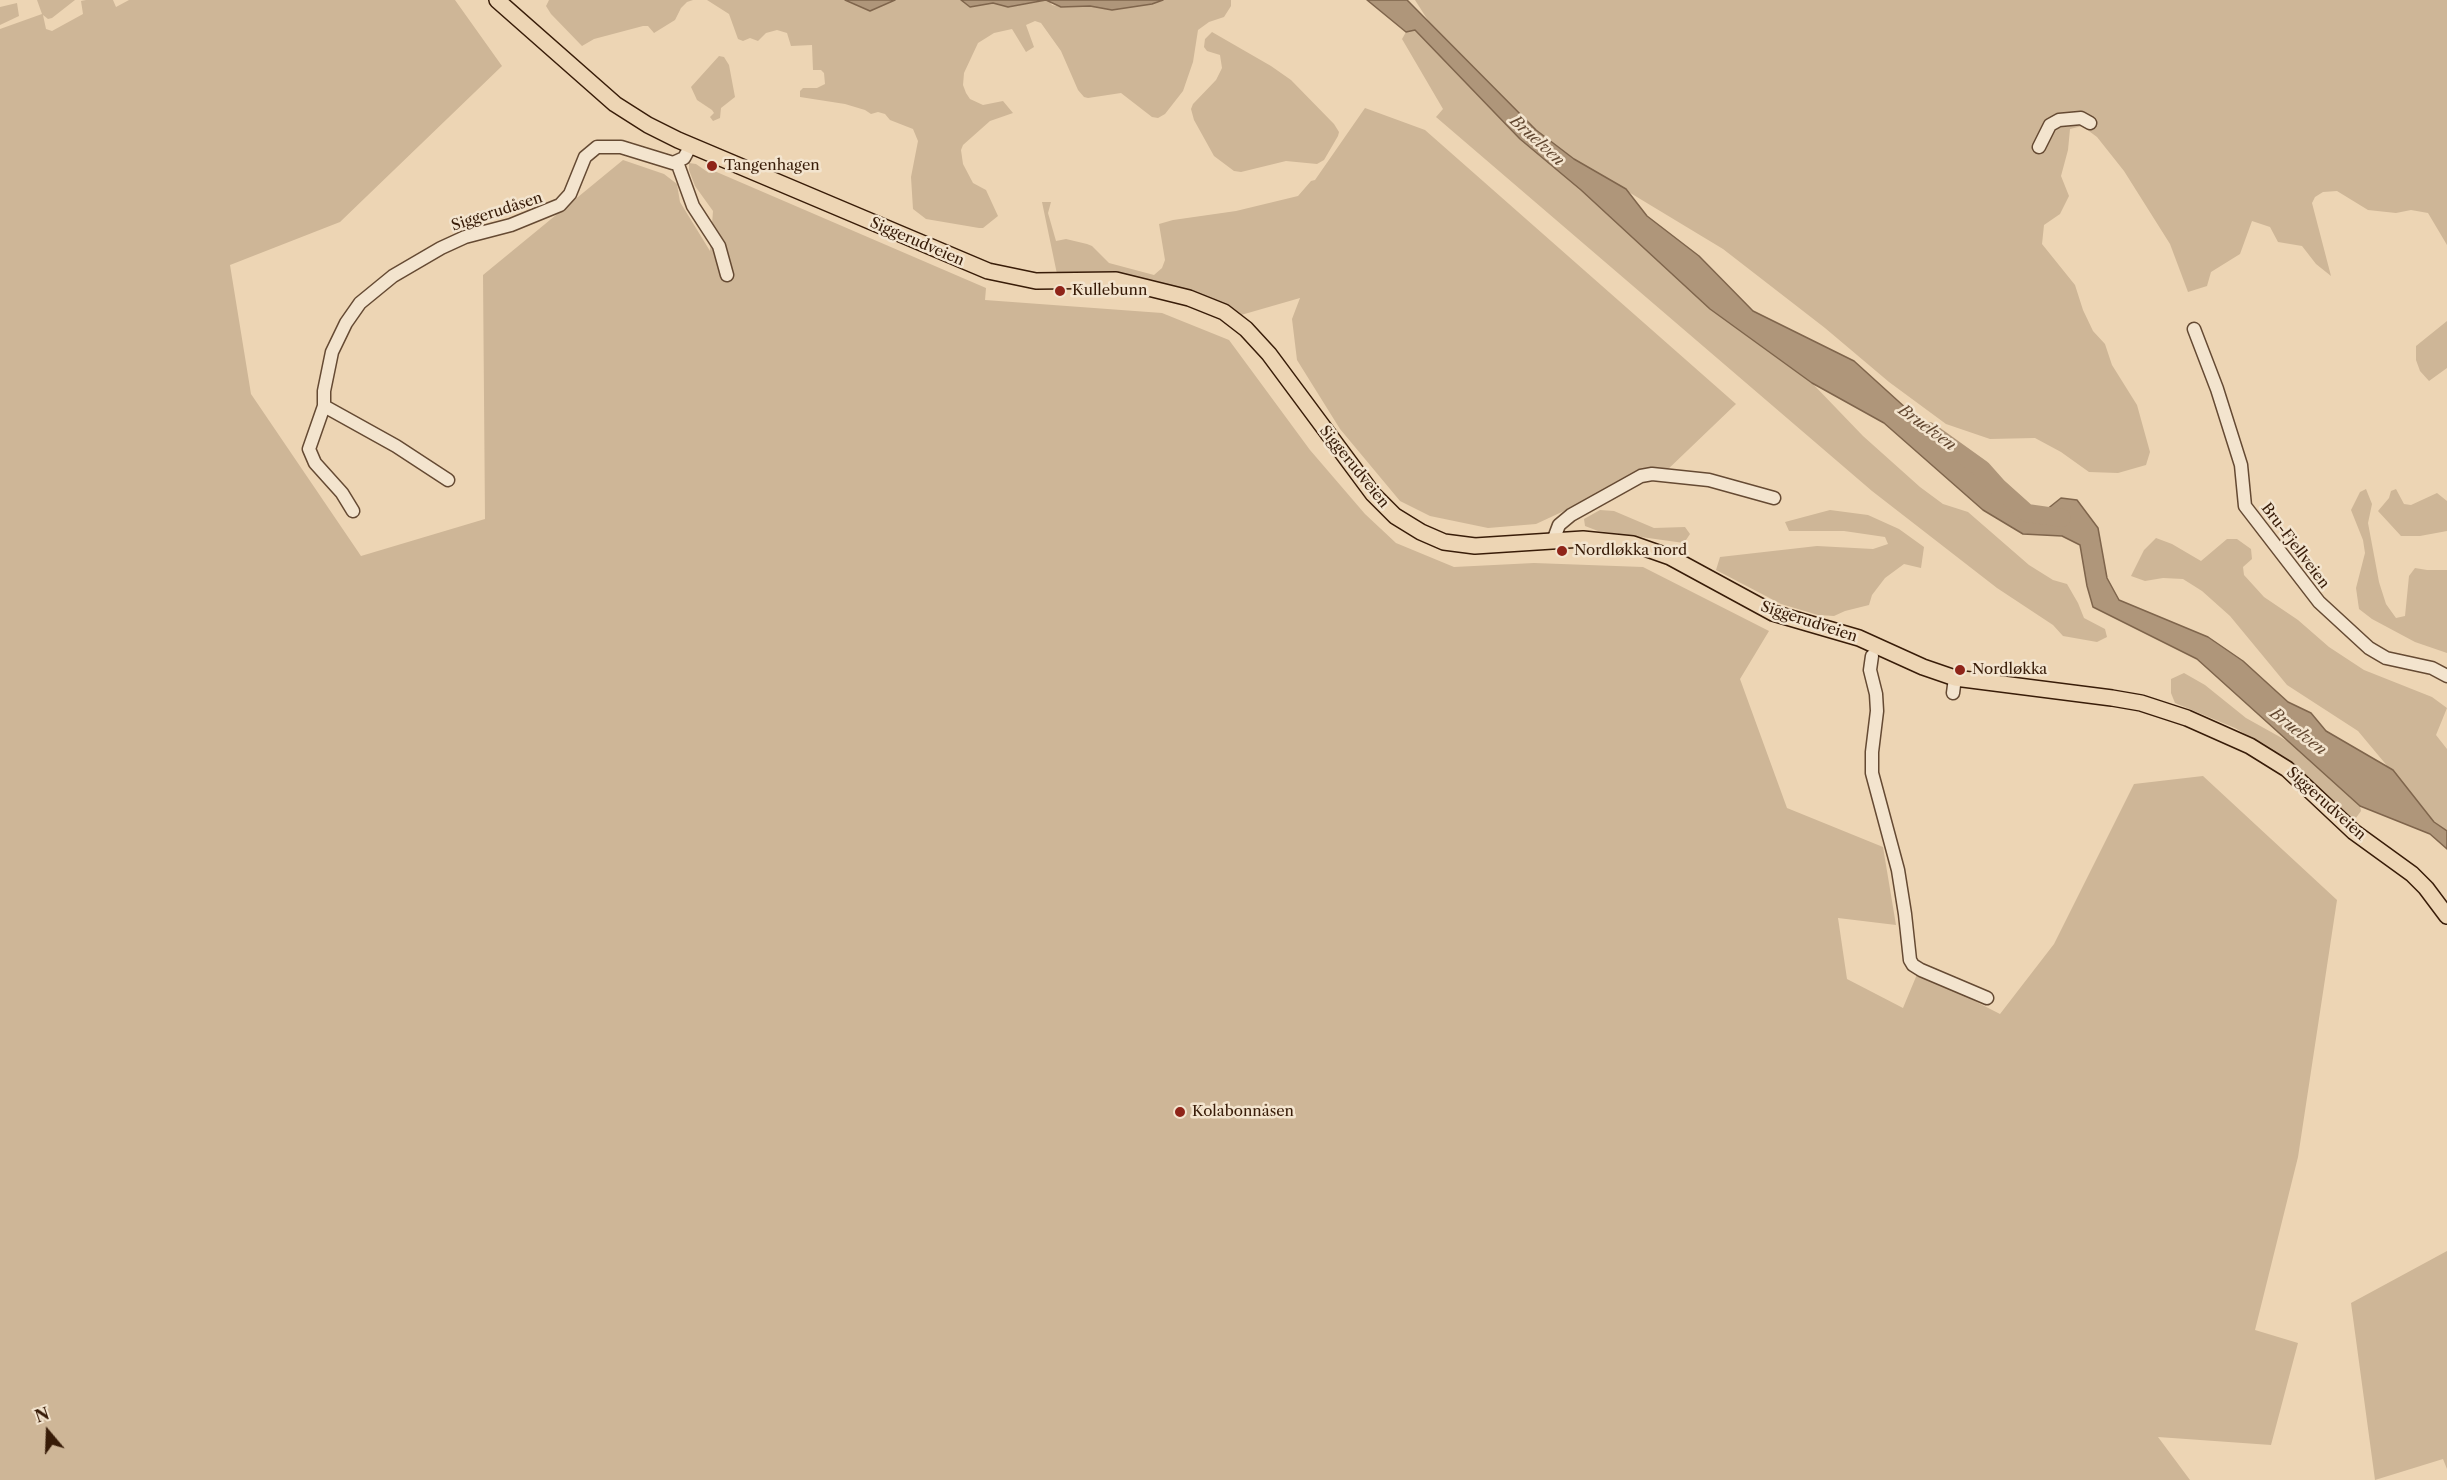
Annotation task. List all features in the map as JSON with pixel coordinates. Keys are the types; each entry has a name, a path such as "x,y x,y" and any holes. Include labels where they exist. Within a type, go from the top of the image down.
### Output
{"main road":[{"name":"Siggerudveien","path":"497,0 615,104 648,125 691,145 988,272 1036,281 1116,280 1189,298 1217,308 1238,321 1260,343 1365,485 1402,521 1429,536 1463,546 1486,547 1553,541 1607,540 1652,549 1773,613 1859,638 1923,667 1954,686 1982,683 2066,690 2169,711 2222,732 2258,750 2287,769 2354,832 2412,874 2447,916"}],"street":[{"path":"2039,147 2050,124 2059,120 2081,118 2090,123"},
{"path":"691,145 684,158 677,162 693,206 719,246 727,275"},
{"name":"Siggerudåsen","path":"353,511 342,492 310,456 309,449 324,406 324,391 332,352 346,323 360,303 393,276 441,248 465,237 512,225 560,205 570,194 585,157 597,147 621,147 670,162 677,162"},
{"name":"Bru-Fjellveien","path":"2194,330 2227,420 2241,465 2245,506 2252,516 2319,602 2369,648 2386,658 2432,668 2447,676"},
{"path":"324,406 448,480"},
{"path":"1553,541 1559,525 1571,515 1641,476 1652,474 1709,480 1774,498"},
{"path":"1872,656 1870,670 1876,694 1877,711 1872,773 1898,870 1910,960 1921,970 1987,998"}],"shaded area":[{"path":"37,0 75,0 52,18 48,19 43,15 46,29 52,31 83,14 81,1 86,0 113,0 116,7 129,0 455,0 502,66 340,222 230,265 251,394 361,556 485,519 483,275 623,160 664,174 677,184 680,202 710,251 713,211 695,186 689,163 696,164 709,173 712,170 986,288 985,300 1162,313 1229,340 1310,450 1365,514 1396,543 1454,567 1534,563 1643,567 1769,631 1740,679 1787,808 1883,847 1896,925 1838,918 1847,979 1903,1008 1918,972 2000,1014 2054,944 2134,784 2203,776 2337,900 2298,1157 2255,1330 2298,1343 2271,1445 2158,1437 2190,1480 0,1480 0,29 42,14"},
{"path":"549,0 693,0 681,8 675,20 654,33 648,26 643,26 594,39 582,46 551,14 546,6"},
{"path":"707,0 845,0 869,10 895,0 961,0 970,7 993,3 1008,7 1048,0 1052,5 1061,7 1090,6 1112,10 1152,4 1163,0 1231,0 1231,6 1224,17 1209,22 1198,30 1193,62 1183,91 1165,114 1158,118 1152,117 1121,93 1084,97 1078,90 1061,51 1041,23 1035,21 1026,25 1034,47 1026,52 1012,29 994,33 978,43 964,73 963,85 966,93 970,99 983,105 1003,101 1013,113 990,121 963,145 961,150 963,164 973,183 986,190 998,216 983,228 979,228 926,219 913,209 911,177 918,141 913,129 890,120 885,114 878,112 871,114 845,104 800,97 800,91 803,88 817,88 825,84 824,73 821,70 813,70 812,45 791,46 787,33 777,30 766,33 758,41 750,38 743,41 738,39 729,14"},
{"path":"1415,0 2447,0 2447,245 2428,213 2411,210 2396,213 2368,210 2337,191 2323,192 2315,197 2312,203 2331,276 2316,264 2302,246 2278,242 2270,227 2252,221 2240,254 2211,272 2207,286 2188,292 2170,244 2124,171 2097,137 2082,126 2070,129 2068,150 2061,176 2069,196 2060,214 2044,225 2042,244 2075,285 2093,331 2105,344 2112,365 2137,405 2150,452 2146,465 2118,473 2089,472 2061,452 2035,438 1990,439 1946,424 1889,382 1825,328 1723,249 1574,159 1536,130 1429,22"},
{"path":"17,3 19,16 0,25 0,7"},
{"path":"1415,30 1520,139 1581,189 1710,309 1812,383 1863,436 1920,487 1943,504 1968,512 2029,565 2053,580 2067,584 2084,618 2105,629 2107,637 2097,642 2063,636 2053,625 1997,588 1872,491 1436,117 1443,109 1402,39 1406,32"},
{"path":"1212,32 1291,80 1334,124 1339,132 1338,136 1324,160 1317,164 1286,161 1241,172 1234,171 1214,156 1194,120 1191,109 1216,80 1222,68 1220,55 1207,51 1204,47 1205,39"},
{"path":"719,56 724,57 729,65 735,97 721,108 720,118 713,121 710,117 714,113 697,100 691,87"},
{"path":"1365,108 1425,130 1736,404 1664,473 1579,504 1536,524 1488,528 1430,516 1400,501 1340,429 1297,360 1292,319 1300,298 1241,315 1209,298 1133,276 1097,273 1057,274 1042,202 1051,202 1048,213 1056,241 1066,239 1087,244 1109,263 1154,275 1162,268 1165,260 1159,224 1236,211 1298,196 1311,181 1315,180"},
{"path":"2447,321 2447,368 2429,381 2420,371 2416,360 2416,346"},
{"path":"2366,489 2372,504 2368,523 2379,582 2386,604 2396,618 2405,616 2409,576 2415,568 2447,570 2447,653 2415,642 2372,619 2359,609 2356,588 2365,553 2363,540 2351,510 2360,492"},
{"path":"2396,489 2404,504 2411,505 2437,493 2447,501 2447,531 2420,536 2401,536 2378,511 2389,498 2391,491"},
{"path":"1600,510 1614,511 1654,528 1685,527 1690,534 1684,543 1598,531 1585,526 1584,519"},
{"path":"1830,510 1868,515 1899,529 1924,547 1921,568 1904,564 1885,578 1872,595 1869,605 1834,616 1818,615 1781,604 1716,570 1720,557 1817,546 1873,549 1888,544 1885,537 1844,531 1789,531 1785,522"},
{"path":"2156,538 2172,544 2201,561 2227,539 2237,539 2251,549 2252,559 2243,567 2244,575 2264,597 2298,620 2329,647 2364,670 2432,697 2447,708 2436,735 2447,749 2447,831 2434,822 2358,731 2287,685 2230,616 2202,591 2183,579 2163,578 2145,581 2131,576 2144,550"},
{"path":"2184,673 2205,685 2246,718 2289,742 2360,806 2361,811 2353,822 2293,763 2235,728 2175,703 2171,693 2171,679"},
{"path":"2447,1251 2447,1469 2443,1459 2375,1480 2351,1303"}],"water":[{"path":"845,0 895,0 870,11"},
{"path":"961,0 1046,0 1008,7 993,3 970,7"},
{"path":"1046,0 1163,0 1152,4 1112,10 1090,6 1061,7"},
{"path":"1367,0 1407,0 1536,130 1574,159 1626,189 1647,216 1699,256 1753,311 1854,361 1995,489 2036,518 2061,498 2077,500 2098,528 2107,578 2119,600 2208,637 2243,661 2288,702 2311,713 2326,731 2393,770 2434,822 2447,831 2447,849 2430,834 2360,806 2197,659 2093,607 2080,545 2062,536 2023,534 1983,510 1884,423 1812,383 1710,309 1581,190 1520,139 1415,30 1406,32"}],"waterway":[{"name":"Bruelven","path":"1929,431 1982,469 2027,513 2062,518"}],"place":[{"name":"Tangenhagen","path":"712,166"},
{"name":"Kullebunn","path":"1060,291"},
{"name":"Nordløkka nord","path":"1562,551"},
{"name":"Nordløkka","path":"1960,670"},
{"name":"Kolabonnåsen","path":"1180,1112"}]}
